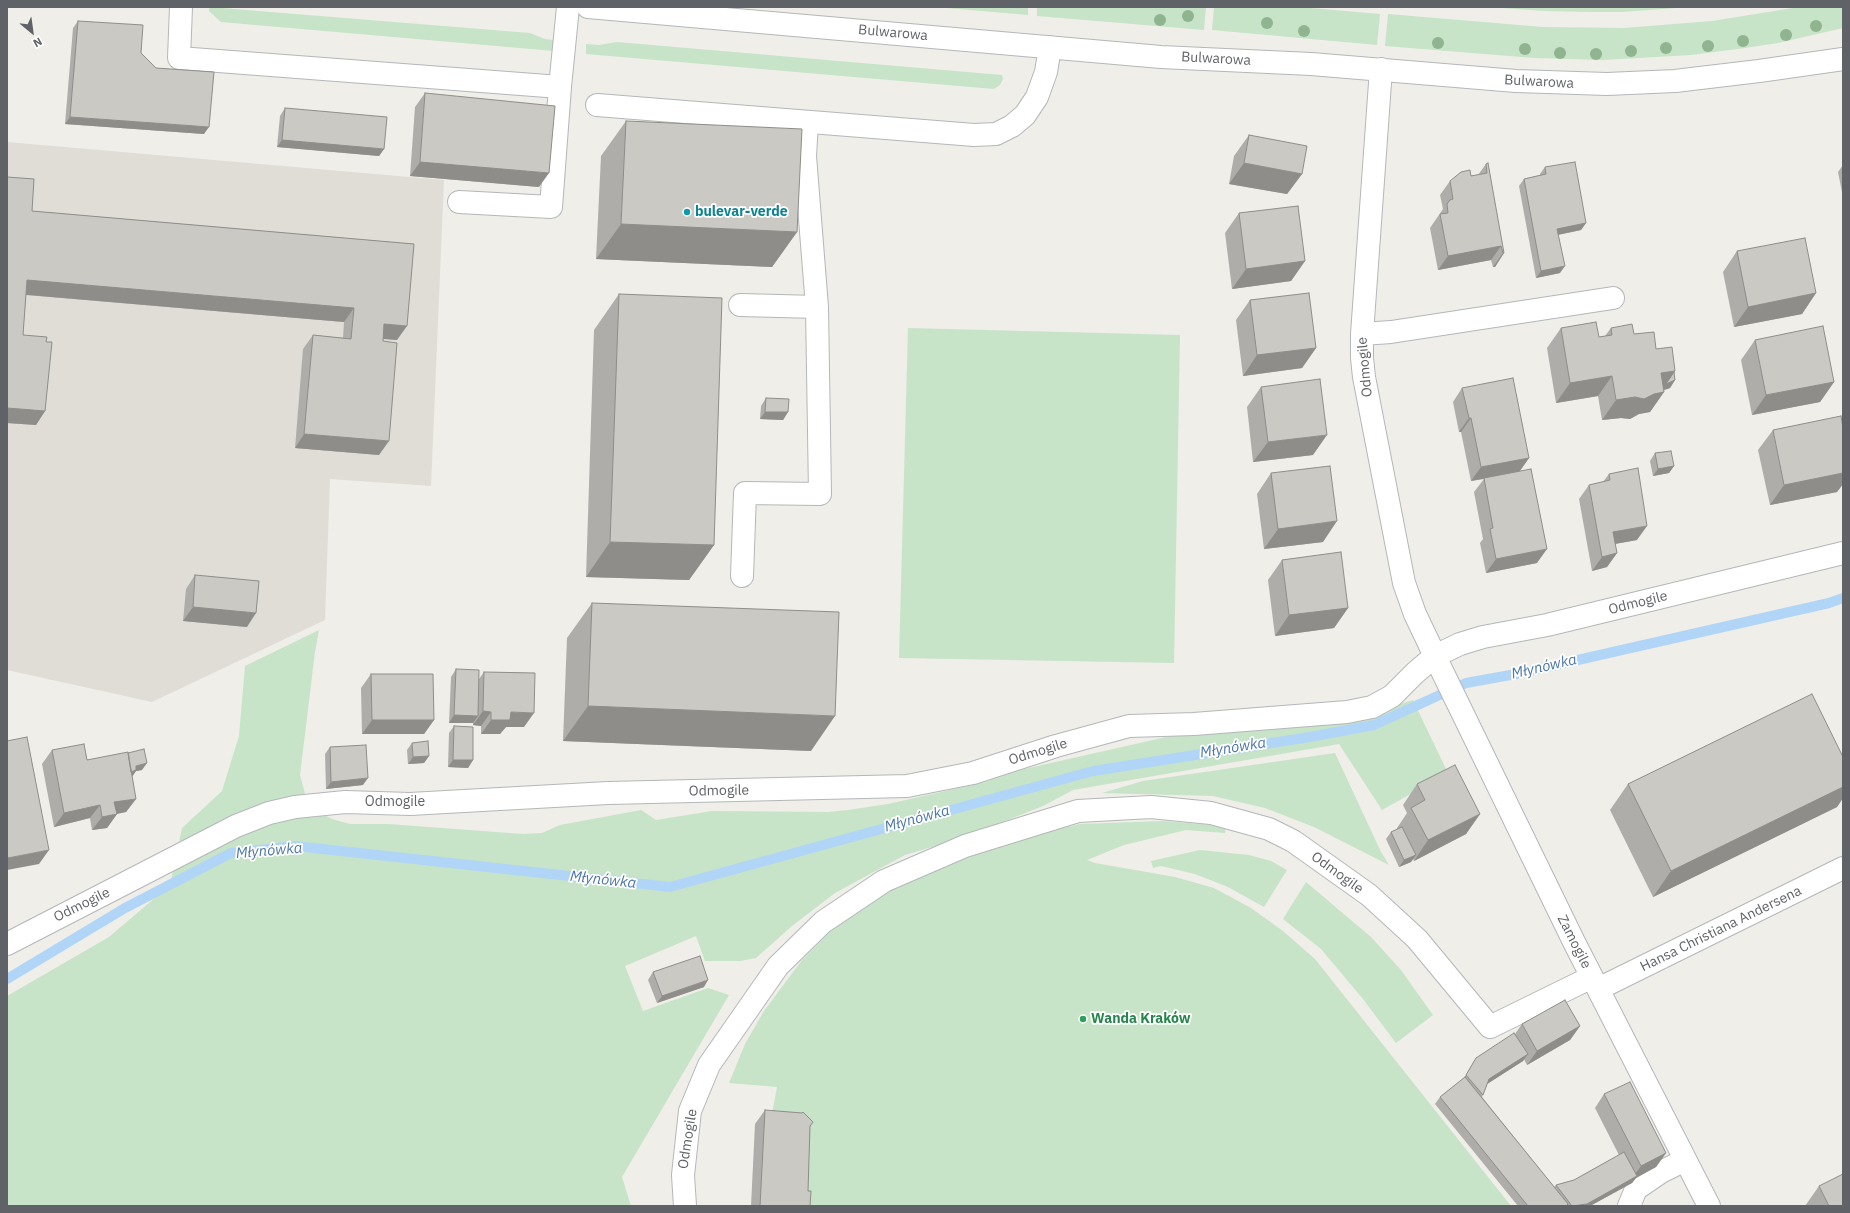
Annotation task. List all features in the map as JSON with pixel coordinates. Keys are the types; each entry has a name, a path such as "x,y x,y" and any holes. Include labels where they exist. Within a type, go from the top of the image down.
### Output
{"street":[{"path":"181,7 179,58 560,87"},
{"path":"459,202 552,207 560,87 568,7"},
{"name":"Bulwarowa","path":"588,7 1161,57 1311,64 1516,82 1645,84 1715,77 1843,59"},
{"path":"597,105 974,136 996,134 1012,126 1025,115 1037,97 1046,72 1050,47"},
{"name":"Odmogile","path":"1381,69 1362,334 1364,377 1404,583 1410,603 1439,665"},
{"path":"742,576 745,493 820,494 817,307 805,156 807,122"},
{"path":"1362,334 1391,332 1614,298"},
{"path":"740,305 817,307"},
{"name":"Odmogile","path":"7,944 236,826 269,813 295,807 345,802 410,804 608,793 907,786 974,773 1056,746 1129,726 1194,724 1347,712 1372,707 1392,696 1415,673 1439,665 1460,644 1483,637 1547,625 1843,553"},
{"name":"Zamogile","path":"1439,665 1574,942 1709,1206"},
{"name":"Odmogile","path":"685,1206 683,1175 690,1111 709,1065 778,966 823,922 884,881 965,846 1078,811 1150,807 1211,813 1269,829 1293,841 1368,895 1417,939 1490,1027 1595,983"},
{"name":"Hansa Christiana Andersena","path":"1595,983 1843,868"},
{"path":"1629,1206 1636,1189 1661,1172 1685,1160"}],"shaded area":[{"path":"7,142 444,180 431,486 330,479 325,620 152,702 7,670"}],"green space":[{"path":"209,7 530,33 545,39 553,40 554,51 221,22 209,11"},
{"path":"935,7 1028,7 1028,15"},
{"path":"1037,7 1206,7 1204,30 1037,16"},
{"path":"1214,7 1299,7 1380,14 1377,45 1212,30"},
{"path":"1489,7 1689,7 1623,12 1589,12 1544,11"},
{"path":"1799,7 1843,7 1843,28 1778,43 1745,48 1691,55 1603,60 1534,58 1385,46 1388,14 1543,27 1624,28 1712,21"},
{"path":"617,42 1002,75 1003,79 1000,85 994,89 586,54 586,44 599,45"},
{"path":"908,328 1180,335 1174,663 899,658"},
{"path":"319,630 300,775 305,794 316,810 332,819 350,824 388,824 523,834 542,833 560,825 641,810 656,820 712,811 828,812 848,810 888,804 985,782 1020,770 1215,726 1348,719 1413,700 1446,769 1441,777 1382,810 1339,744 1073,790 1043,806 962,838 905,855 835,893 792,926 756,958 740,961 705,961 696,936 625,966 643,1011 708,988 729,995 622,1177 631,1206 7,1206 7,996 109,937 170,885 182,828 222,791 239,736 245,666"},
{"path":"1335,753 1381,852 1389,865 1314,827 1265,808 1213,796 1102,793 1143,781"},
{"name":"Wanda Kraków","path":"1163,821 1226,826 1225,833 1186,830 1124,845 1087,860 1095,863 1175,877 1214,888 1251,908 1283,931 1315,959 1511,1206 805,1206 771,1119 777,1087 729,1083 745,1044 764,1011 802,960 847,915 894,885 934,866 1039,833 1080,824"},
{"path":"1200,850 1249,855 1271,861 1287,870 1264,907 1228,887 1195,874 1161,866 1153,868 1151,861"},
{"path":"1306,882 1371,937 1401,970 1433,1015 1396,1043 1363,999 1321,949 1283,919"}],"building":[{"path":"78,21 143,25 141,53 156,68 214,72 209,127 70,117"},
{"path":"425,93 555,106 549,173 420,162"},
{"path":"285,108 387,117 384,149 282,140"},
{"path":"626,121 802,129 797,232 621,224"},
{"path":"1249,135 1307,146 1302,174 1244,163"},
{"path":"1575,162 1586,223 1557,229 1565,266 1541,271 1524,179 1546,174 1545,167"},
{"path":"1488,163 1504,253 1501,246 1448,256 1440,214 1448,213 1447,204 1453,199 1450,181 1461,172 1470,170 1471,176 1487,173 1486,164"},
{"path":"7,177 34,179 32,211 414,244 407,326 384,324 383,341 397,343 389,441 304,434 313,335 351,339 354,308 27,280 23,335 47,337 46,342 52,342 45,411 7,408"},
{"path":"1298,206 1305,261 1246,269 1239,213"},
{"path":"1805,238 1816,293 1748,307 1737,251"},
{"path":"1309,293 1316,348 1257,355 1250,300"},
{"path":"619,294 722,298 714,545 610,542"},
{"path":"1596,322 1599,337 1612,335 1611,328 1632,324 1634,334 1654,332 1656,349 1672,347 1675,371 1661,373 1664,392 1654,394 1644,399 1635,397 1616,400 1612,376 1570,383 1561,328"},
{"path":"1823,326 1834,382 1766,395 1755,340"},
{"path":"1674,372 1675,380 1666,384"},
{"path":"1513,378 1529,458 1481,467 1471,418 1469,418 1462,388"},
{"path":"1320,379 1327,435 1268,442 1261,387"},
{"path":"766,398 789,399 788,412 765,412"},
{"path":"1841,416 1843,428 1843,473 1784,485 1773,430"},
{"path":"1671,451 1674,466 1658,469 1655,453"},
{"path":"1330,466 1337,521 1278,529 1271,473"},
{"path":"1638,468 1647,526 1613,532 1617,553 1602,557 1589,485 1610,480 1609,474"},
{"path":"1531,469 1547,549 1496,559 1490,529 1493,528 1484,478"},
{"path":"1341,552 1348,608 1289,615 1282,560"},
{"path":"195,575 259,581 256,613 193,607"},
{"path":"592,603 839,612 835,716 588,706"},
{"path":"456,669 479,670 478,716 454,715"},
{"path":"484,672 535,673 534,713 511,712 510,720 491,720 491,712 483,711"},
{"path":"371,674 433,674 434,720 372,720"},
{"path":"1812,694 1843,757 1843,787 1671,871 1628,784"},
{"path":"454,726 473,727 473,760 453,760"},
{"path":"27,737 49,850 8,858 7,741"},
{"path":"428,741 429,756 413,757 412,743"},
{"path":"84,744 87,760 128,752 136,799 114,802 117,814 102,817 100,805 64,813 52,750"},
{"path":"366,745 368,778 331,782 330,747"},
{"path":"144,749 147,763 136,766 136,770 131,772 128,753"},
{"path":"1455,765 1480,814 1428,840 1411,808 1425,800 1417,784"},
{"path":"1402,827 1416,855 1404,860 1391,832"},
{"path":"700,956 708,980 662,996 653,972"},
{"path":"1565,1000 1580,1026 1537,1051 1522,1024"},
{"path":"1514,1033 1528,1054 1489,1079 1483,1095 1466,1075 1476,1058"},
{"path":"1465,1077 1568,1204 1566,1206 1528,1206 1440,1097"},
{"path":"1630,1082 1666,1153 1641,1166 1604,1094"},
{"path":"765,1110 803,1112 813,1122 810,1126 808,1191 811,1191 810,1206 760,1206"},
{"path":"1624,1152 1637,1176 1587,1204 1572,1206 1556,1185 1574,1180"},
{"path":"1843,1174 1843,1206 1829,1206 1819,1186"}],"waterway":[{"name":"Młynówka","path":"7,979 125,908 231,853 295,846 670,887 1093,771 1310,737 1374,725 1466,683 1516,674 1829,603 1843,598"}],"place":[{"name":"bulevar-verde","path":"687,212"},
{"name":"Wanda Kraków","path":"1083,1019"}]}
